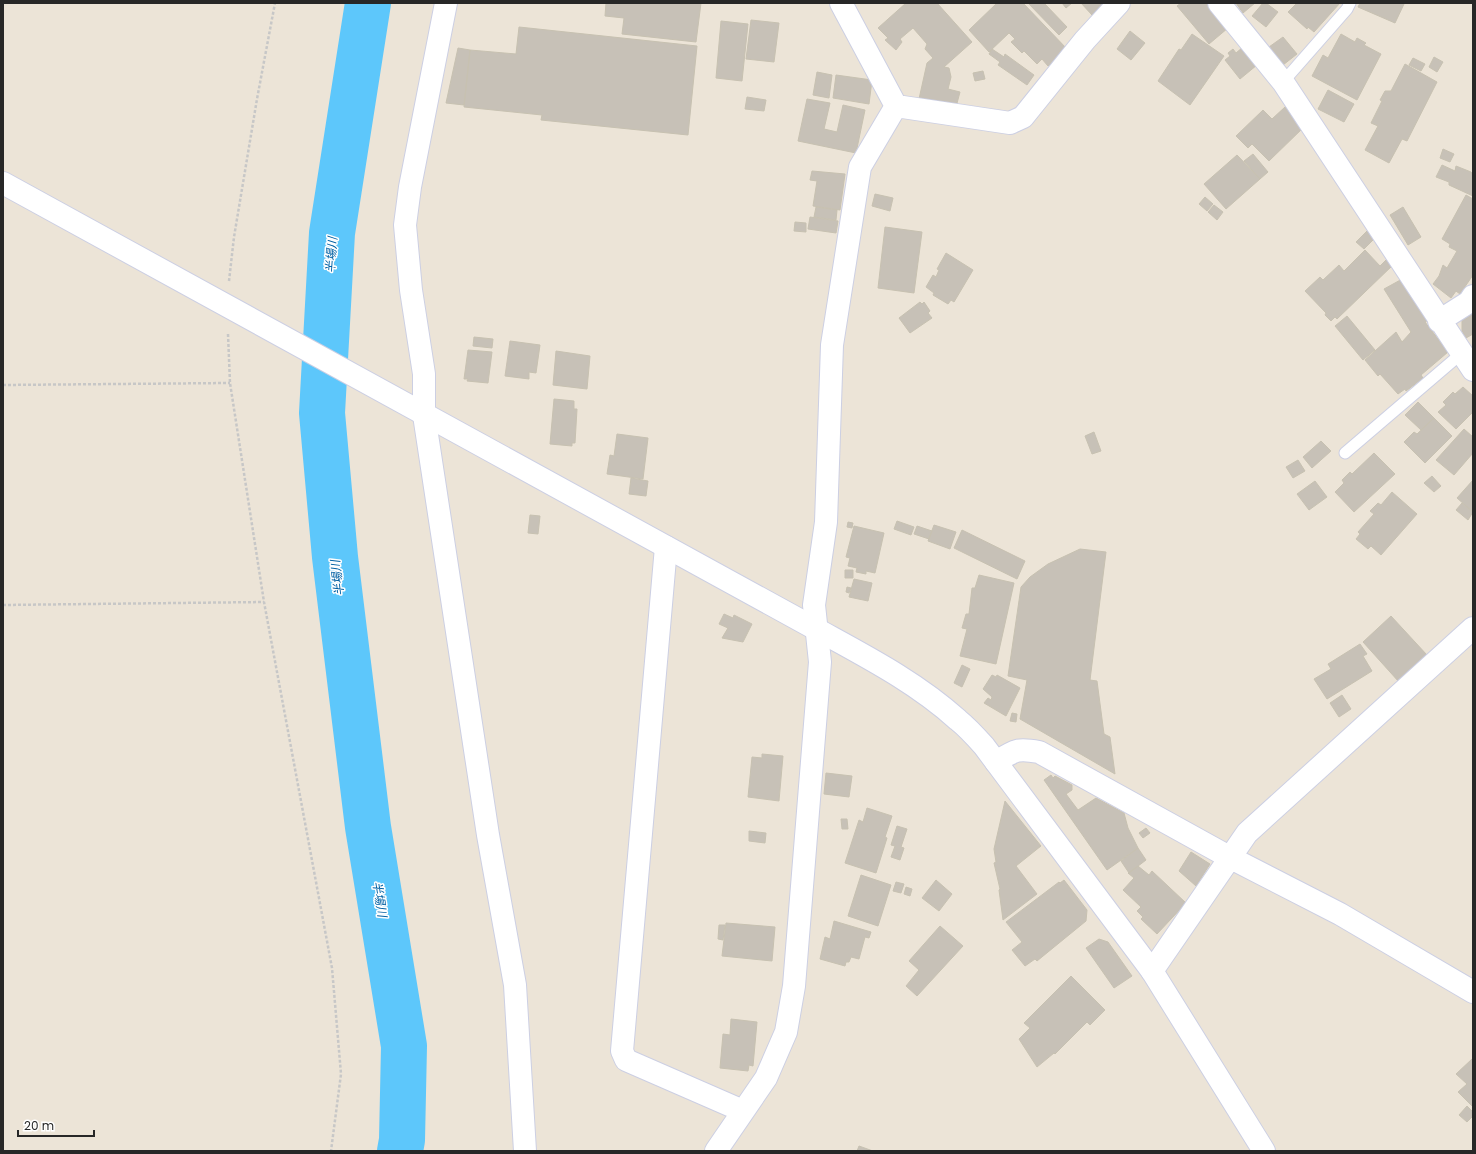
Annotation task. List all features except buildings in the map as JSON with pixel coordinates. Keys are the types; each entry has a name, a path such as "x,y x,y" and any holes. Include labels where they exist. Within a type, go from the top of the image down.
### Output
{"street":[{"path":"446,3 411,179 405,225 411,290 424,374 416,411 515,985 525,1151"},
{"path":"841,3 896,106"},
{"path":"896,106 1010,124 1023,117 1085,40 1119,3"},
{"path":"1219,3 1283,82 1468,362"},
{"path":"716,1151 766,1078 786,1032 794,986 820,662 814,605 826,522 832,345 860,167 896,106"},
{"path":"3,183 233,308 416,411 816,629 895,673 928,696 959,720 984,746 1152,971 1264,1151"},
{"path":"1440,321 1469,302 1473,296"},
{"path":"666,547 622,1051 626,1060 743,1111"},
{"path":"1152,971 1229,857 1247,833 1473,628"},
{"path":"996,762 1013,751 1023,749 1040,752 1229,857 1340,914 1473,992"}],"lane":[{"path":"1283,82 1347,9 1350,3"},
{"path":"1345,452 1468,362"}],"path":[{"path":"275,3 234,237 230,383 264,602 332,968 341,1074 331,1151"},
{"path":"3,385 230,383"},
{"path":"3,605 264,602"}],"waterway":[{"name":"半場川","path":"368,3 332,233 322,413 335,557 368,827 404,1046 402,1140 400,1151"}]}
